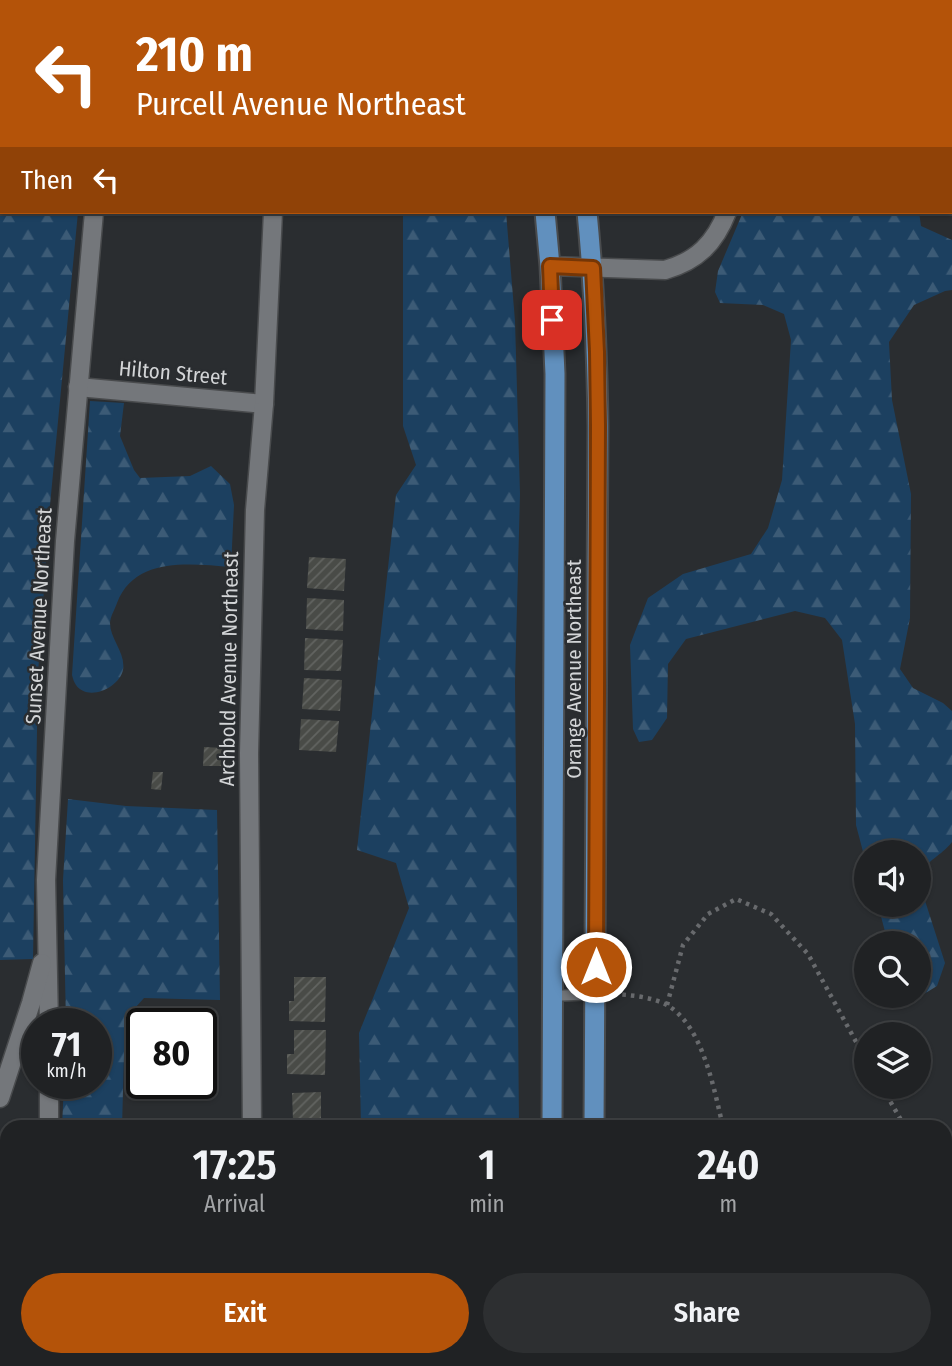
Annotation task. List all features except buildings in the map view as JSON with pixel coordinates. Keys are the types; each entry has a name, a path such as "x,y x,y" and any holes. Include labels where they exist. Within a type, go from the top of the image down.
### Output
{"highway":[{"name":"Orange Avenue Northeast","path":"545,214 555,374 552,1120"},
{"name":"Orange Avenue Northeast","path":"587,214 593,268 598,426 594,1120"}],"street":[{"name":"Sunset Avenue Northeast","path":"49,1008 46,880 58,658 65,541 94,214"},
{"name":"Archbold Avenue Northeast","path":"252,1120 249,753 255,510 264,404 273,214"},
{"path":"550,266 665,270 683,265 698,256 715,236 726,214"},
{"name":"Hilton Street","path":"78,387 264,404"},
{"path":"0,1098 32,1003 47,943"},
{"path":"49,1099 49,1120"}],"lane":[{"path":"552,996 596,994"}],"path":[{"path":"667,1005 684,945 708,915 736,899 771,914 808,954 854,1038"},
{"path":"596,994 651,999 667,1005 684,1018 696,1036 721,1120"},
{"path":"889,1099 901,1120"}],"green space":[{"path":"0,214 78,214 50,505 38,673 33,959 0,960"},
{"path":"403,214 506,214 515,321 520,494 515,682 519,1120 361,1120 359,1033 409,908 396,863 357,850 396,495 416,465 403,426"},
{"path":"742,214 919,214 921,226 952,240 952,290 914,305 889,342 892,400 911,494 910,618 900,669 913,688 943,703 952,711 952,842 931,862 931,840 860,840 856,825 855,724 842,640 825,618 795,611 686,639 668,664 667,718 652,740 639,742 633,729 630,645 648,598 683,574 751,554 768,528 782,480 791,340 784,314 763,305 720,303 715,292 718,271"},
{"path":"90,401 124,403 120,436 140,478 190,476 211,466 230,484 234,505 231,567 166,566 150,570 125,588 110,623 122,658 123,670 110,687 95,692 81,690 72,675"},
{"path":"68,799 126,806 217,810 220,1000 144,998 135,1008 126,1008 122,1120 62,1120 63,1099 112,1099 112,1008 66,1008 63,880"},
{"path":"881,917 930,917 945,963 937,986 931,990 931,931 885,931"}],"route":[{"path":"552,320 550,266 593,268 598,426 596,967"}]}
